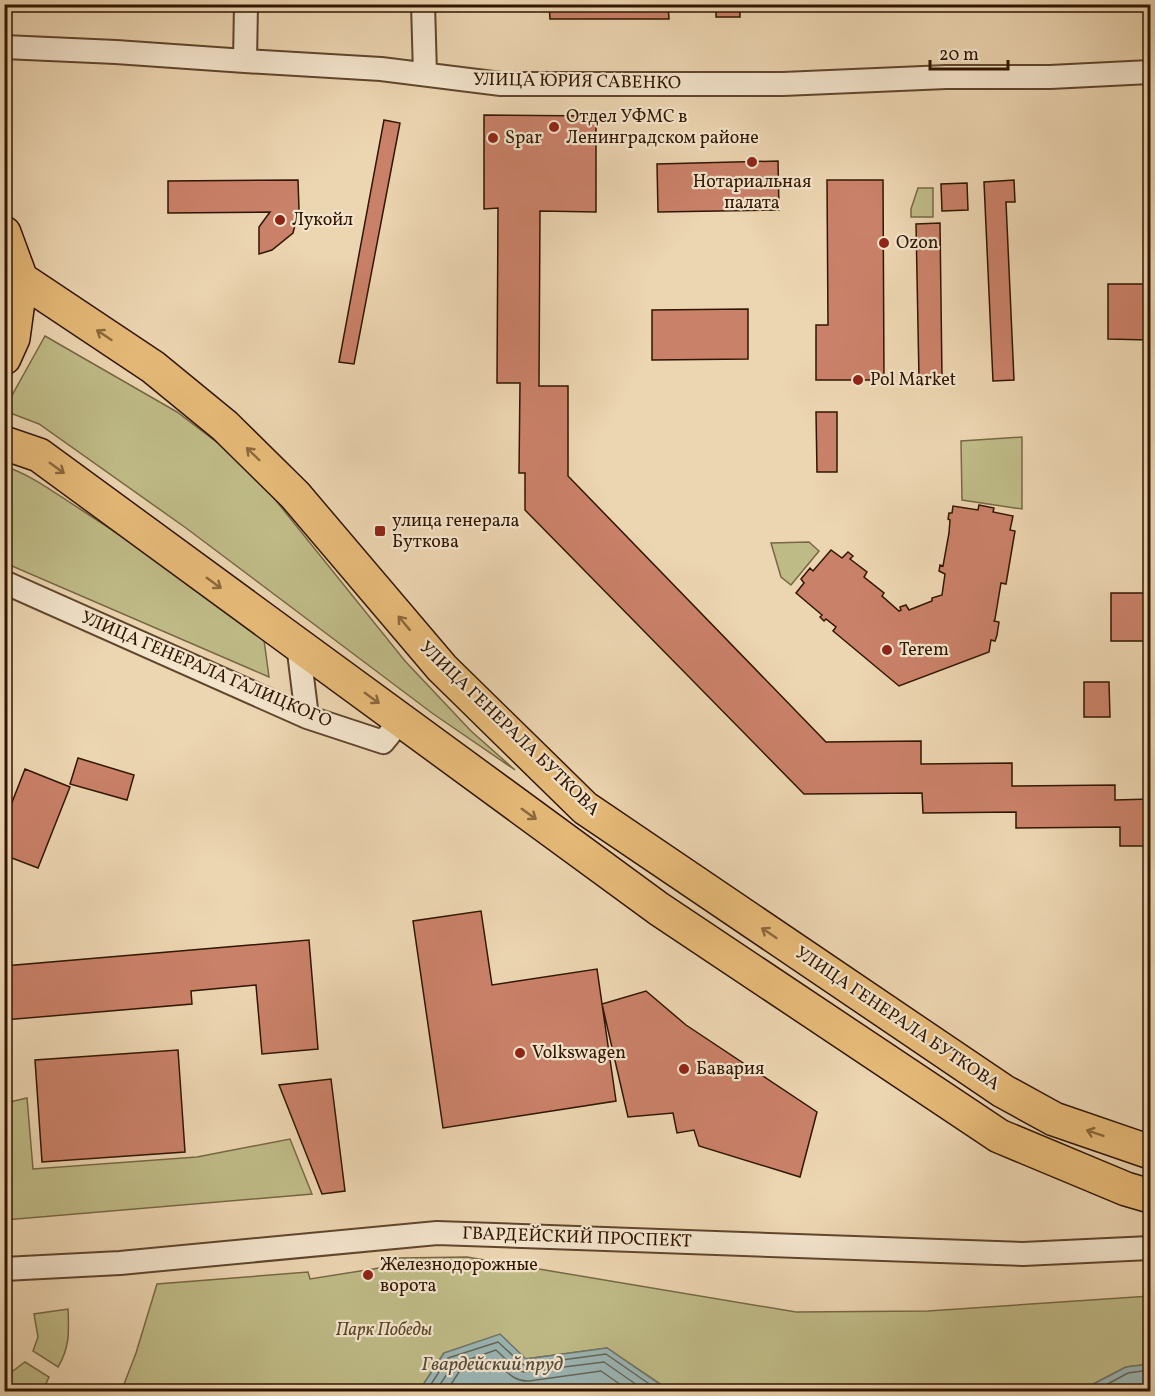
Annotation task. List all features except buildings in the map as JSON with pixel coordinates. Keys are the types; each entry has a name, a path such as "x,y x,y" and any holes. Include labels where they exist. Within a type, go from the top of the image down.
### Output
{"main road":[{"path":"4,232 21,279 14,338 4,358"},
{"name":"УЛИЦА ГЕНЕРАЛА БУТКОВА","path":"21,279 153,367 225,426 295,495 442,668 585,808 1003,1091 1054,1119 1150,1152"},
{"path":"4,443 39,455 659,909 999,1136 1126,1189 1150,1196"}],"street":[{"path":"245,62 246,4"},
{"path":"423,4 425,74"},
{"name":"УЛИЦА ЮРИЯ САВЕНКО","path":"4,47 381,69 501,84 783,84 1150,72"},
{"name":"УЛИЦА ГЕНЕРАЛА ГАЛИЦКОГО","path":"4,582 307,717 383,742 401,720"},
{"path":"298,644 307,717"},
{"name":"ГВАРДЕЙСКИЙ ПРОСПЕКТ","path":"4,1269 120,1263 437,1233 1023,1254 1150,1248"}],"green space":[{"path":"918,188 933,188 933,217 911,217 911,209"},
{"path":"45,336 177,412 223,447 265,487 405,661 471,731 515,770 432,713 186,528 39,424 5,411"},
{"path":"1022,437 1022,509 962,500 961,441"},
{"path":"4,466 34,480 104,524 242,622 264,640 269,677 5,563"},
{"path":"809,542 819,551 791,585 781,577 771,543"},
{"path":"27,1098 33,1169 197,1157 290,1139 312,1194 5,1220 5,1103"},
{"name":"Парк Победы","path":"467,1257 796,1312 928,1311 1150,1296 1150,1364 1126,1367 1080,1391 896,1392 885,1388 859,1392 687,1391 662,1385 607,1348 525,1359 444,1353 419,1391 319,1391 309,1385 281,1385 269,1392 121,1392 136,1353 157,1284 308,1272 310,1279 398,1265 399,1258"},
{"path":"68,1309 67,1346 58,1367 33,1351 38,1337 34,1314"},
{"path":"25,1362 49,1377 43,1390 5,1391 5,1377"}],"water":[{"name":"Гвардейский пруд","path":"500,1334 526,1359 607,1348 661,1385 687,1391 419,1391 444,1353"},
{"path":"1150,1364 1150,1391 1080,1391 1126,1367"},
{"path":"281,1385 309,1385 319,1391 269,1391"}],"place":[{"name":"Отдел УФМС в Ленинградском районе","path":"554,127"},
{"name":"Spar","path":"493,138"},
{"name":"Нотариальная палата","path":"752,162"},
{"name":"Лукойл","path":"280,220"},
{"name":"Ozon","path":"884,243"},
{"name":"Pol Market","path":"858,380"},
{"name":"улица генерала Буткова","path":"380,531"},
{"name":"Terem","path":"887,650"},
{"name":"Volkswagen","path":"520,1053"},
{"name":"Бавария","path":"684,1069"},
{"name":"Железнодорожные ворота","path":"368,1275"}]}
